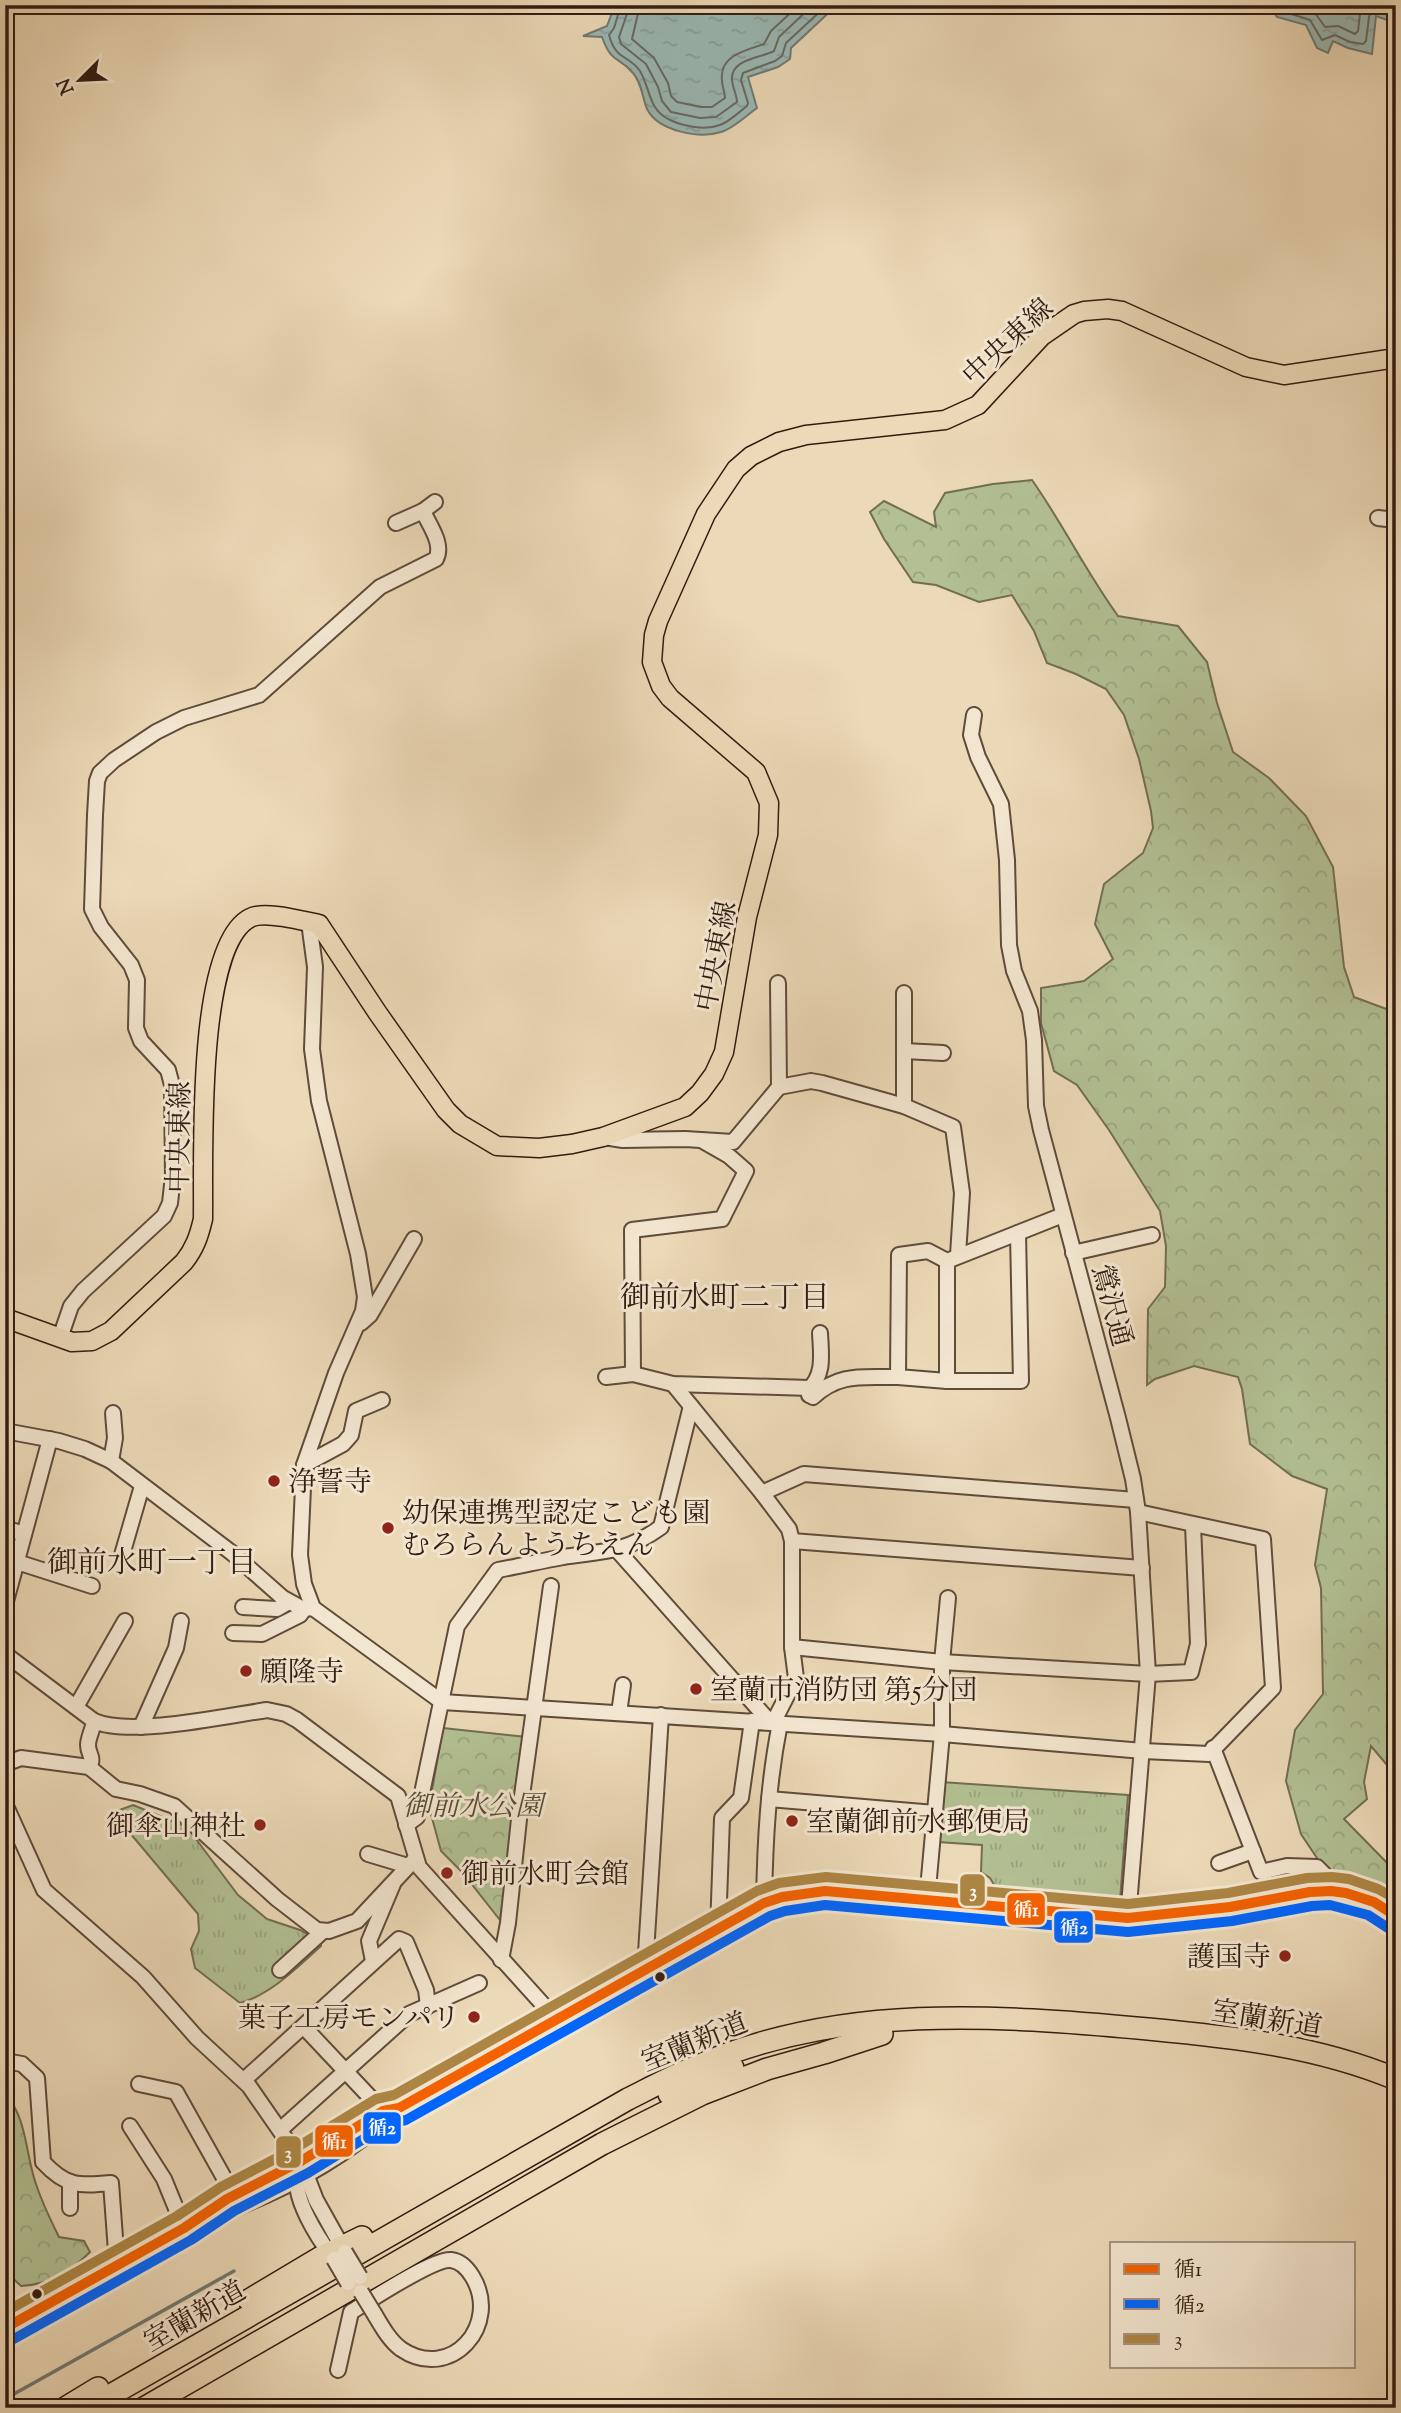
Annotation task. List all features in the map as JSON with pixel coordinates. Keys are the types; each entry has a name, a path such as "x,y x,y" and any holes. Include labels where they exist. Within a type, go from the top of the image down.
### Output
{"highway":[{"path":"65,2408 334,2248 651,2073 745,2036 825,2017 863,2013 937,2017"},
{"name":"室蘭新道","path":"88,2408 586,2121 696,2066 756,2045 853,2023 937,2017 1063,2021 1233,2038 1330,2056 1396,2079"},
{"name":"室蘭新道","path":"116,2408 545,2160 667,2095 713,2075 818,2043 882,2034 941,2030 1003,2031 1214,2050 1276,2059 1317,2068 1396,2094"},
{"path":"144,2408 651,2118 702,2094 767,2069 882,2034"}],"main road":[{"name":"中央東線","path":"5,1318 72,1342 92,1340 111,1331 184,1262 193,1250 203,1219 209,1016 220,966 239,927 250,918 260,915 321,926 377,1013 446,1110 460,1124 497,1146 561,1146 603,1137 685,1107 700,1093 720,1064 747,918 768,835 769,803 756,772 670,698 658,679 652,662 654,635 706,513 736,469 765,447 806,435 946,420 963,414 978,405 1042,336 1074,314 1095,309 1122,311 1247,367 1267,373 1284,375 1396,358"}],"street":[{"path":"60,1338 71,1306 83,1291 164,1216 173,1192 172,1085 168,1070 141,1041 136,1028 136,980 131,965 101,927 92,909 97,781 100,773 156,732 184,718 259,695 380,587 436,559 439,554 438,544 429,507 396,523"},
{"path":"1378,518 1396,520"},
{"name":"鶯沢通","path":"974,715 971,735 978,757 1001,804 1007,860 1009,945 1014,971 1030,1010 1034,1040 1036,1106 1133,1479 1137,1506 1148,1674 1128,1918"},
{"path":"308,1608 300,1555 304,1465 336,1373 363,1311 363,1278 319,1101 312,1049 315,967 309,922"},
{"path":"778,983 779,1087"},
{"path":"904,993 904,1106"},
{"path":"904,1051 943,1053"},
{"path":"603,1137 623,1140 733,1142 779,1087 811,1081 904,1106 953,1128 962,1193 953,1258 947,1381"},
{"path":"633,1374 632,1230 722,1219 746,1171 729,1156 701,1140"},
{"path":"898,1377 900,1255 928,1251 953,1258 1063,1216"},
{"path":"810,1388 809,1395 813,1397 827,1384 840,1379 898,1377 947,1381 1021,1381 1018,1233"},
{"path":"1073,1253 1152,1235"},
{"path":"356,1327 370,1315 414,1239"},
{"path":"606,1377 633,1374 673,1384 810,1388 816,1383 821,1372 820,1333"},
{"path":"673,1384 762,1493 789,1529 792,1541 792,1647 796,1678 774,1723 764,1903"},
{"path":"304,1465 343,1444 351,1435 356,1411 382,1400"},
{"path":"407,1825 417,1817 457,1626 498,1570 618,1550 635,1544 661,1527 691,1406"},
{"path":"111,1461 115,1438 113,1413"},
{"path":"5,1431 50,1439 85,1449 111,1461 232,1553 289,1602 308,1608 442,1702 1209,1754 1273,1688 1264,1539 1193,1525 1137,1506 804,1474 762,1493"},
{"path":"5,1605 50,1439"},
{"path":"122,1555 142,1486"},
{"path":"792,1647 943,1662 1148,1674 1191,1672 1198,1644 1193,1525"},
{"path":"5,1528 24,1534"},
{"path":"792,1541 1142,1569"},
{"path":"618,1550 774,1723"},
{"path":"16,1562 92,1586"},
{"path":"501,1959 508,1923 520,1810 551,1586"},
{"path":"927,1900 942,1734 943,1662 948,1598"},
{"path":"243,1607 277,1609 289,1602"},
{"path":"233,1633 262,1634 300,1615 308,1608"},
{"path":"141,1727 177,1648 181,1620"},
{"path":"76,1707 125,1622"},
{"path":"5,1654 94,1721 105,1726 141,1727 267,1710 286,1714 395,1793 407,1825 412,1862"},
{"path":"619,1713 623,1685"},
{"path":"645,1969 661,1715"},
{"path":"89,1767 92,1757 88,1743 94,1721"},
{"path":"718,1929 722,1818 741,1798 752,1721"},
{"path":"1213,1748 1261,1872 1287,1866 1317,1867 1324,1874 1331,1891"},
{"path":"5,1765 21,1758 89,1767 116,1789 174,1806 276,1899 317,1930 341,1928 357,1921 412,1862"},
{"path":"769,1799 935,1814"},
{"path":"5,1804 44,1890 143,1976 197,2038 244,2080 300,2161 300,2179 309,2203 334,2248 357,2284 374,2315 399,2348 421,2358 433,2359 457,2352 467,2344 480,2319 481,2306 474,2280 460,2262 452,2260 434,2264 351,2312 338,2370"},
{"path":"1219,1863 1253,1851"},
{"path":"368,1854 412,1862 419,1867 425,1877 556,2019"},
{"path":"373,1961 369,1941 393,1889 393,1881"},
{"path":"237,2202 383,2111 399,2108 764,1903 782,1897 825,1891 1128,1918 1230,1907 1310,1892 1331,1891 1374,1902 1396,1916"},
{"path":"280,1970 323,1931"},
{"path":"244,2080 399,1939 406,1942 426,1990 428,2006"},
{"path":"280,2130 409,2014 479,1983"},
{"path":"304,2027 383,2111"},
{"path":"5,2060 22,2064 37,2078 43,2162 52,2172 79,2186 116,2182 117,2265"},
{"path":"139,2084 176,2092 237,2202"},
{"path":"8,2321 237,2202 300,2179 388,2122 399,2108"},
{"path":"130,2126 164,2179 184,2228"},
{"path":"70,2182 70,2208"}],"green space":[{"path":"1032,480 1118,616 1178,626 1207,662 1233,752 1269,778 1306,816 1333,867 1344,967 1354,997 1389,1010 1396,1001 1396,1811 1387,1765 1371,1746 1364,1782 1367,1799 1344,1819 1396,1872 1396,1896 1366,1882 1341,1877 1323,1867 1301,1834 1286,1781 1295,1730 1323,1694 1321,1588 1315,1565 1327,1489 1292,1476 1250,1444 1238,1377 1194,1366 1155,1379 1147,1385 1148,1309 1165,1287 1166,1246 1160,1211 1077,1085 1054,1071 1041,1023 1041,988 1084,981 1113,959 1095,924 1104,884 1143,853 1153,828 1139,759 1124,715 1106,689 1047,663 1034,631 1012,595 979,602 936,585 913,582 884,539 870,512 884,501 936,527 934,512 945,493"},
{"name":"御前水公園","path":"443,1728 526,1737 500,1920 462,1872 441,1851 429,1807"},
{"path":"941,1782 1128,1795 1120,1901 996,1888 990,1878 981,1872 982,1845 938,1842"},
{"path":"133,1805 187,1827 238,1895 267,1919 300,1930 321,1942 321,1946 273,1987 240,2003 195,1968 191,1949 199,1931 198,1914 119,1820 117,1811"},
{"path":"5,2093 18,2113 37,2188 59,2237 84,2241 90,2252 74,2267 43,2283 21,2286 5,2271"}],"water":[{"path":"615,5 837,5 791,48 790,59 778,67 748,77 757,108 726,130 712,134 691,134 669,128 652,117 636,77 628,67 612,56 602,37 583,36 607,26"},
{"path":"1268,5 1396,5 1396,23 1376,16 1372,54 1333,41 1328,53 1317,48 1306,25 1277,17"}],"waterway":[{"path":"5,2399 234,2271"}],"transit line":[{"name":"3","path":"5,2312 177,2216 221,2187 294,2149 376,2099 394,2095 757,1891 779,1883 826,1877 1128,1904 1228,1893 1307,1878 1332,1877 1349,1879 1378,1889 1396,1899"},
{"name":"循1","path":"5,2328 184,2228 227,2199 301,2161 383,2111 399,2108 764,1903 782,1897 825,1891 1128,1918 1230,1907 1310,1892 1331,1891 1374,1902 1396,1916"},
{"name":"循2","path":"12,2340 191,2240 234,2211 308,2173 388,2124 406,2120 770,1916 785,1911 825,1905 1128,1932 1232,1921 1330,1905 1368,1915 1388,1928"}],"place":[{"name":"浄誓寺","path":"274,1481"},
{"name":"幼保連携型認定こども園 むろらんようちえん","path":"388,1528"},
{"name":"願隆寺","path":"246,1671"},
{"name":"室蘭市消防団 第5分団","path":"696,1689"},
{"name":"室蘭御前水郵便局","path":"792,1821"},
{"name":"御傘山神社","path":"260,1825"},
{"name":"御前水町会館","path":"447,1873"},
{"name":"護国寺","path":"1285,1956"},
{"name":"菓子工房モンパリ","path":"474,2017"}],"district":[{"name":"御前水町二丁目","path":"725,1297"},
{"name":"御前水町一丁目","path":"152,1562"}]}
